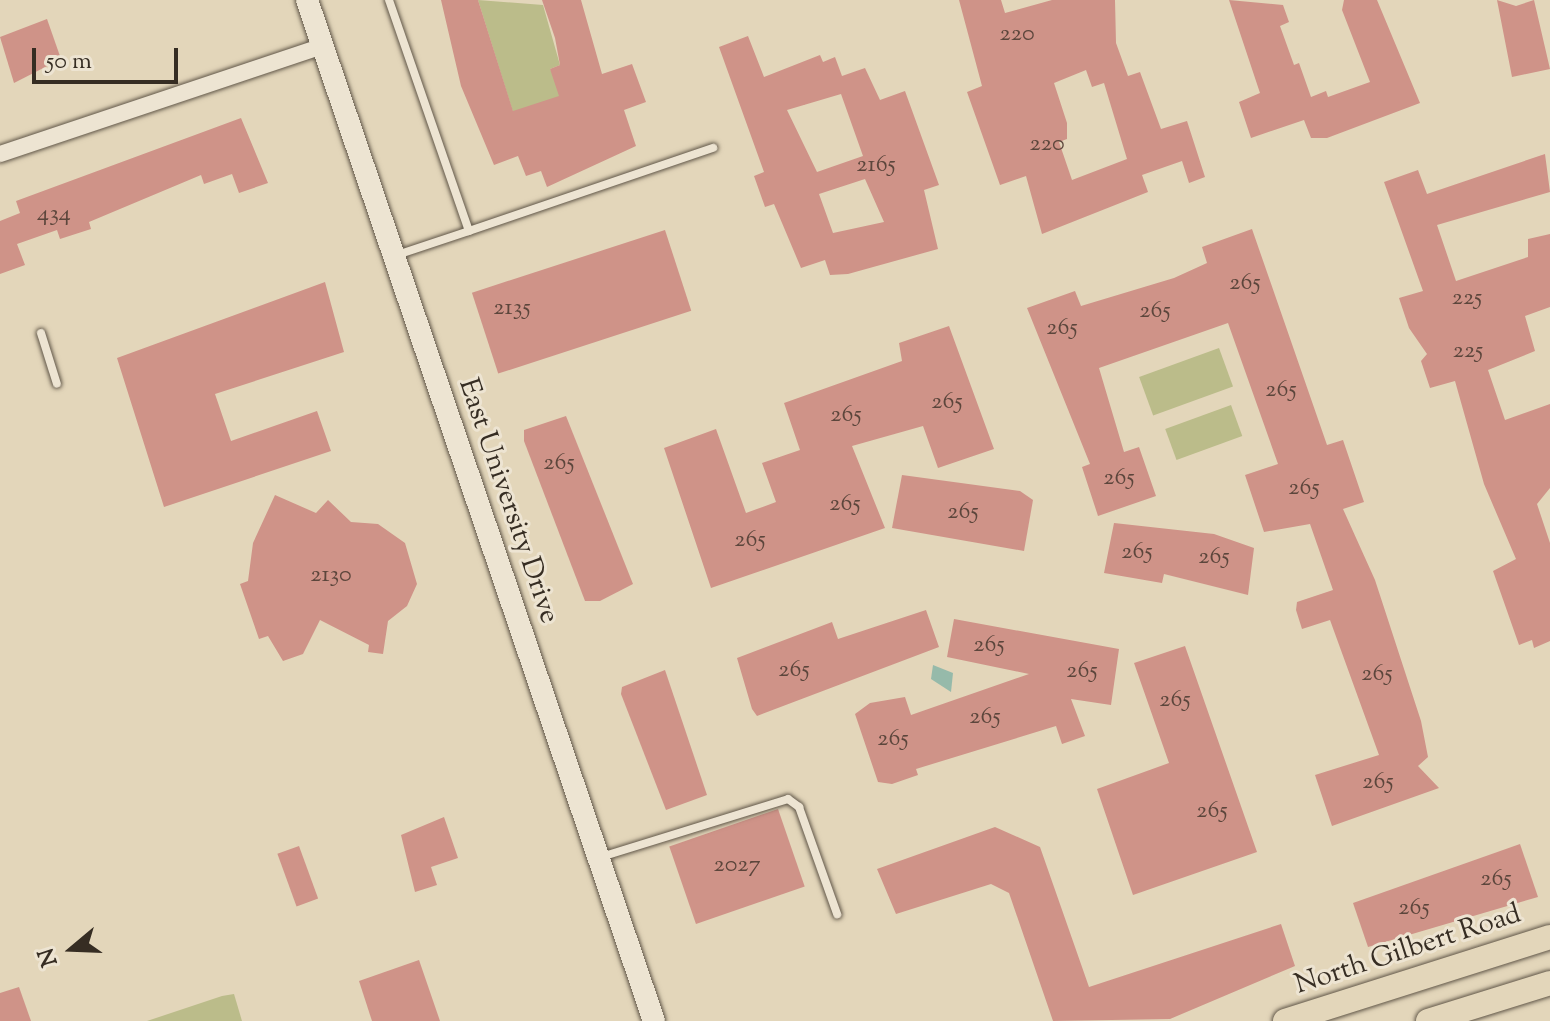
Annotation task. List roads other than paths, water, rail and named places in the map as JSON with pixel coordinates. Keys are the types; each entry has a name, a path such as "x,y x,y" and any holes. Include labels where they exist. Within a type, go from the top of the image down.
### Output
{"main road":[{"name":"East University Drive","path":"307,0 654,1021"},
{"name":"North Gilbert Road","path":"1285,1021 1342,1012 1550,937"},
{"path":"1433,1020 1550,983"}],"street":[{"path":"0,154 323,46"}],"lane":[{"path":"389,0 469,231"},
{"path":"394,256 713,148"},
{"path":"41,333 57,384"},
{"path":"597,859 788,799 799,807 837,914"}]}
